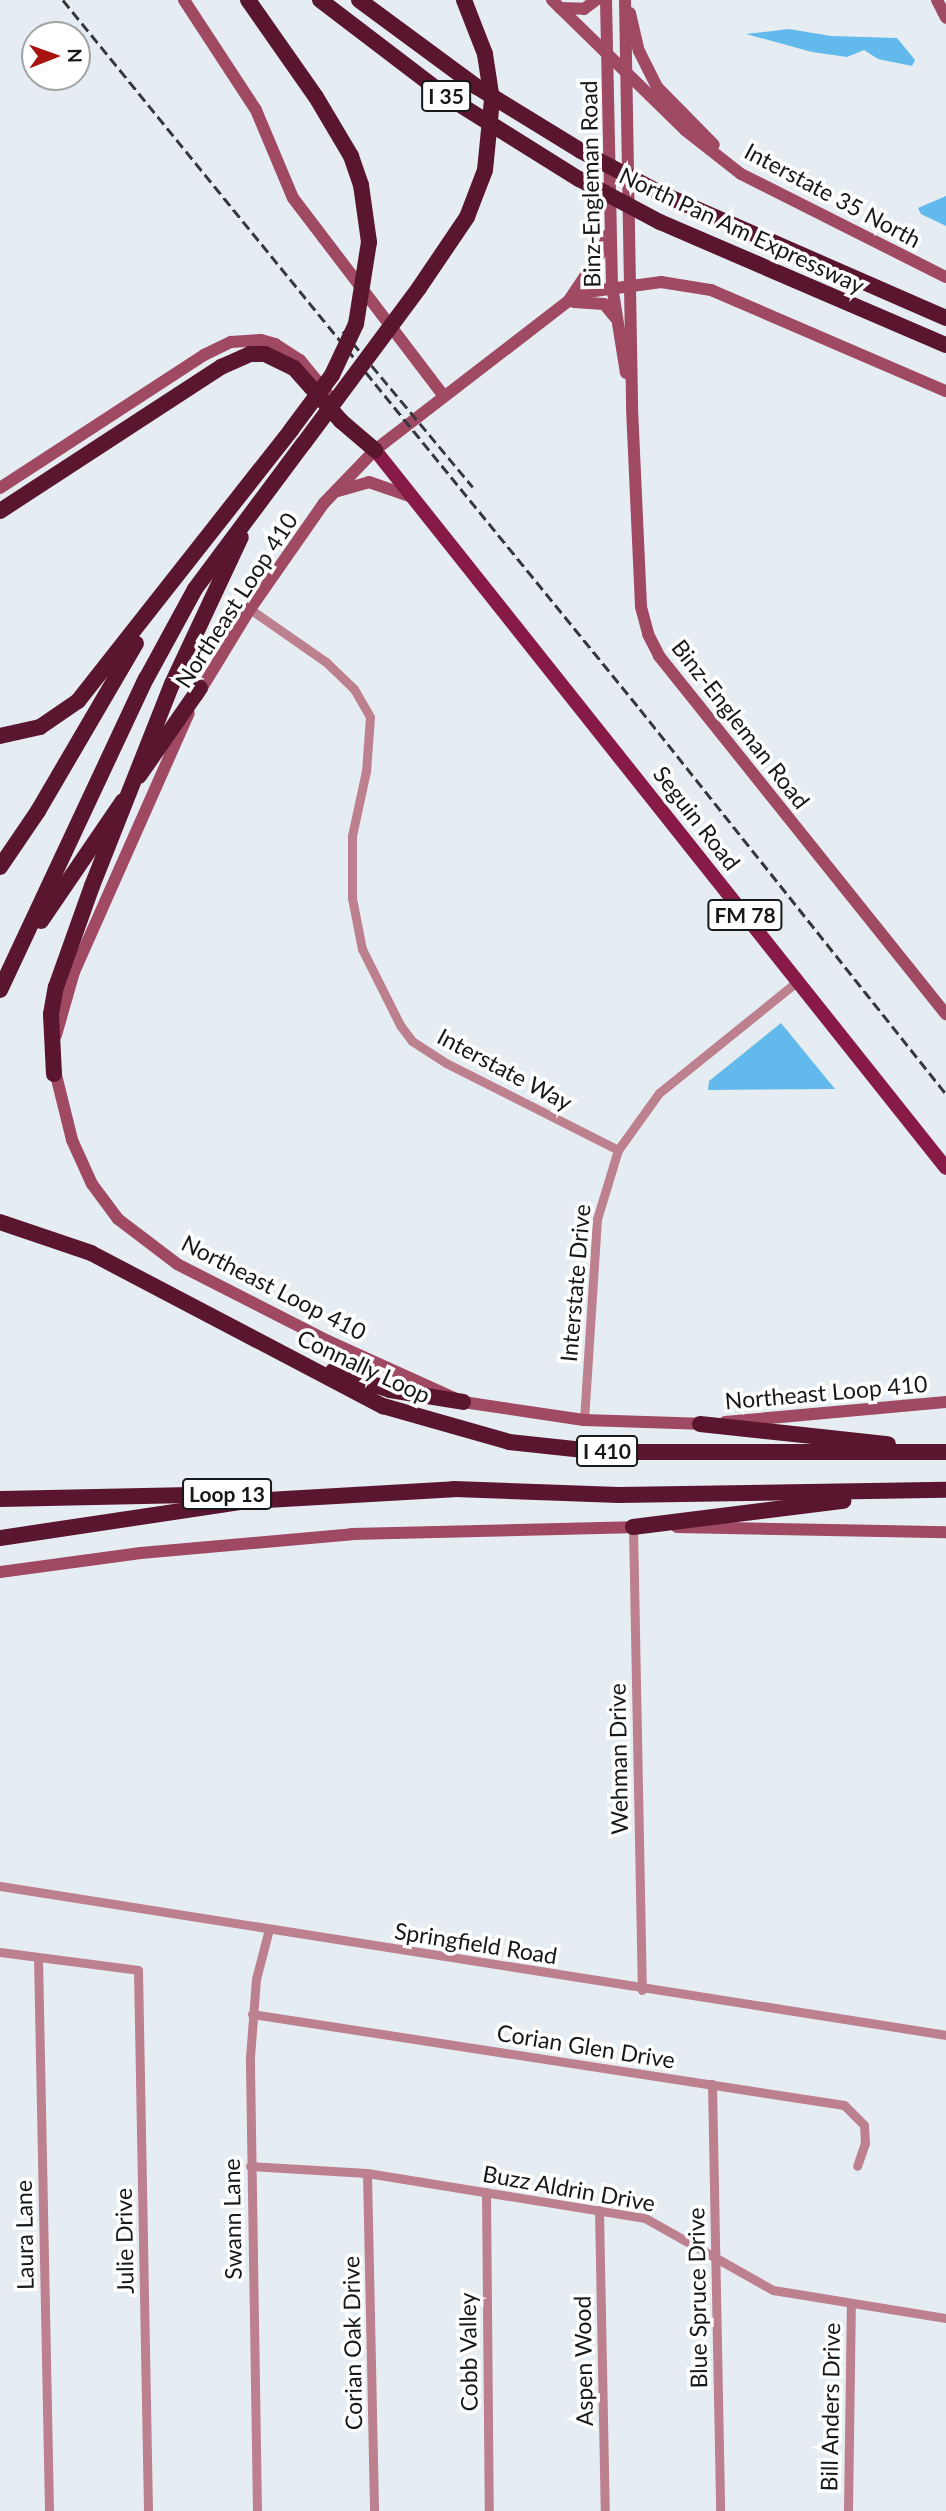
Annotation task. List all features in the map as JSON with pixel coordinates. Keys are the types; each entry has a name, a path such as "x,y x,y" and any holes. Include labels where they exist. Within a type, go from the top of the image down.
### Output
{"highway":[{"path":"0,736 40,727 79,701 332,375 351,335 363,298 369,242 361,184 351,156 316,97 247,0"},
{"name":"North Pan Am Expressway","path":"320,0 446,96 579,179 660,222 946,345"},
{"name":"North Pan Am Expressway","path":"359,0 478,87 581,151 696,211 946,318"},
{"path":"0,990 146,679 195,589 263,493 304,443 419,288 467,217 485,170 492,100 485,54 464,0"},
{"path":"696,211 946,306"},
{"path":"890,322 946,353"},
{"path":"0,511 221,367 250,354 265,354 294,368 341,421 375,450"},
{"path":"54,1074 51,1014 56,987 92,886 172,684 263,493"},
{"path":"0,867 38,811 167,590"},
{"path":"9,970 200,688"},
{"name":"Connally Loop","path":"0,1222 91,1253 383,1406 509,1442 602,1451 946,1451"},
{"path":"286,1356 390,1390 463,1402"},
{"path":"701,1424 946,1451"},
{"name":"I 410","path":"0,1538 248,1502 454,1489 618,1494 946,1490"},
{"name":"Loop 13","path":"0,1499 454,1489"},
{"path":"633,1527 921,1492"}],"main road":[{"path":"184,0 257,110 293,198 443,395"},
{"path":"556,4 584,9 596,0"},
{"name":"Binz-Engleman Road","path":"606,0 612,286 632,408"},
{"path":"626,0 639,51 657,87 744,176"},
{"name":"Binz-Engleman Road","path":"626,0 632,408 641,607 659,656 946,1014"},
{"path":"937,0 946,18"},
{"name":"Interstate 35 North","path":"556,4 685,130 744,176 946,277"},
{"path":"567,302 600,254 611,228"},
{"path":"632,283 681,283 724,294 946,391"},
{"name":"Northeast Loop 410","path":"632,283 612,286 567,302 375,450 334,493 250,609 200,688 74,972 57,1029 54,1074 72,1140 92,1184 118,1219 177,1264 328,1341 463,1402 584,1420 701,1424 946,1402"},
{"path":"567,302 602,303 616,319"},
{"path":"0,488 204,355 243,340 275,344 300,360 375,450"},
{"name":"FM 78","path":"375,450 412,497"},
{"path":"334,493 369,482 412,497"},
{"name":"Seguin Road","path":"412,497 946,1168"},
{"path":"0,1572 141,1553 352,1534 633,1527 946,1532"}],"street":[{"name":"Interstate Way","path":"250,609 326,662 354,689 370,717 366,771 352,836 352,898 362,949 400,1026 412,1041 446,1063 618,1150"},
{"name":"Interstate Drive","path":"584,1420 597,1219 618,1150 659,1093 798,981"},
{"name":"Wehman Drive","path":"633,1527 642,1990"},
{"name":"Springfield Road","path":"0,1886 642,1990 946,2035"},
{"name":"Swann Lane","path":"257,2511 250,2166 252,2014 269,1929"},
{"path":"0,1952 38,1957"},
{"name":"Julie Drive","path":"38,1957 138,1970 148,2511"},
{"name":"Laura Lane","path":"38,1957 49,2511"},
{"name":"Corian Glen Drive","path":"252,2014 844,2105 864,2125 865,2143 857,2166"},
{"name":"Blue Spruce Drive","path":"712,2084 720,2511"},
{"name":"Buzz Aldrin Drive","path":"250,2166 367,2174 645,2218 773,2290 946,2318"},
{"name":"Corian Oak Drive","path":"367,2174 374,2511"},
{"name":"Cobb Valley","path":"486,2192 489,2511"},
{"name":"Aspen Wood","path":"598,2210 605,2511"},
{"name":"Bill Anders Drive","path":"848,2511 851,2303"}],"water":[{"path":"789,29 831,36 897,38 915,60 912,66 878,59 864,50 847,57 812,52 746,34"},
{"path":"946,196 946,226 921,214 918,208"},
{"path":"781,1023 835,1089 708,1090 709,1081"}],"railway":[{"path":"63,0 640,709 946,1094"},
{"path":"343,331 473,487"}]}
